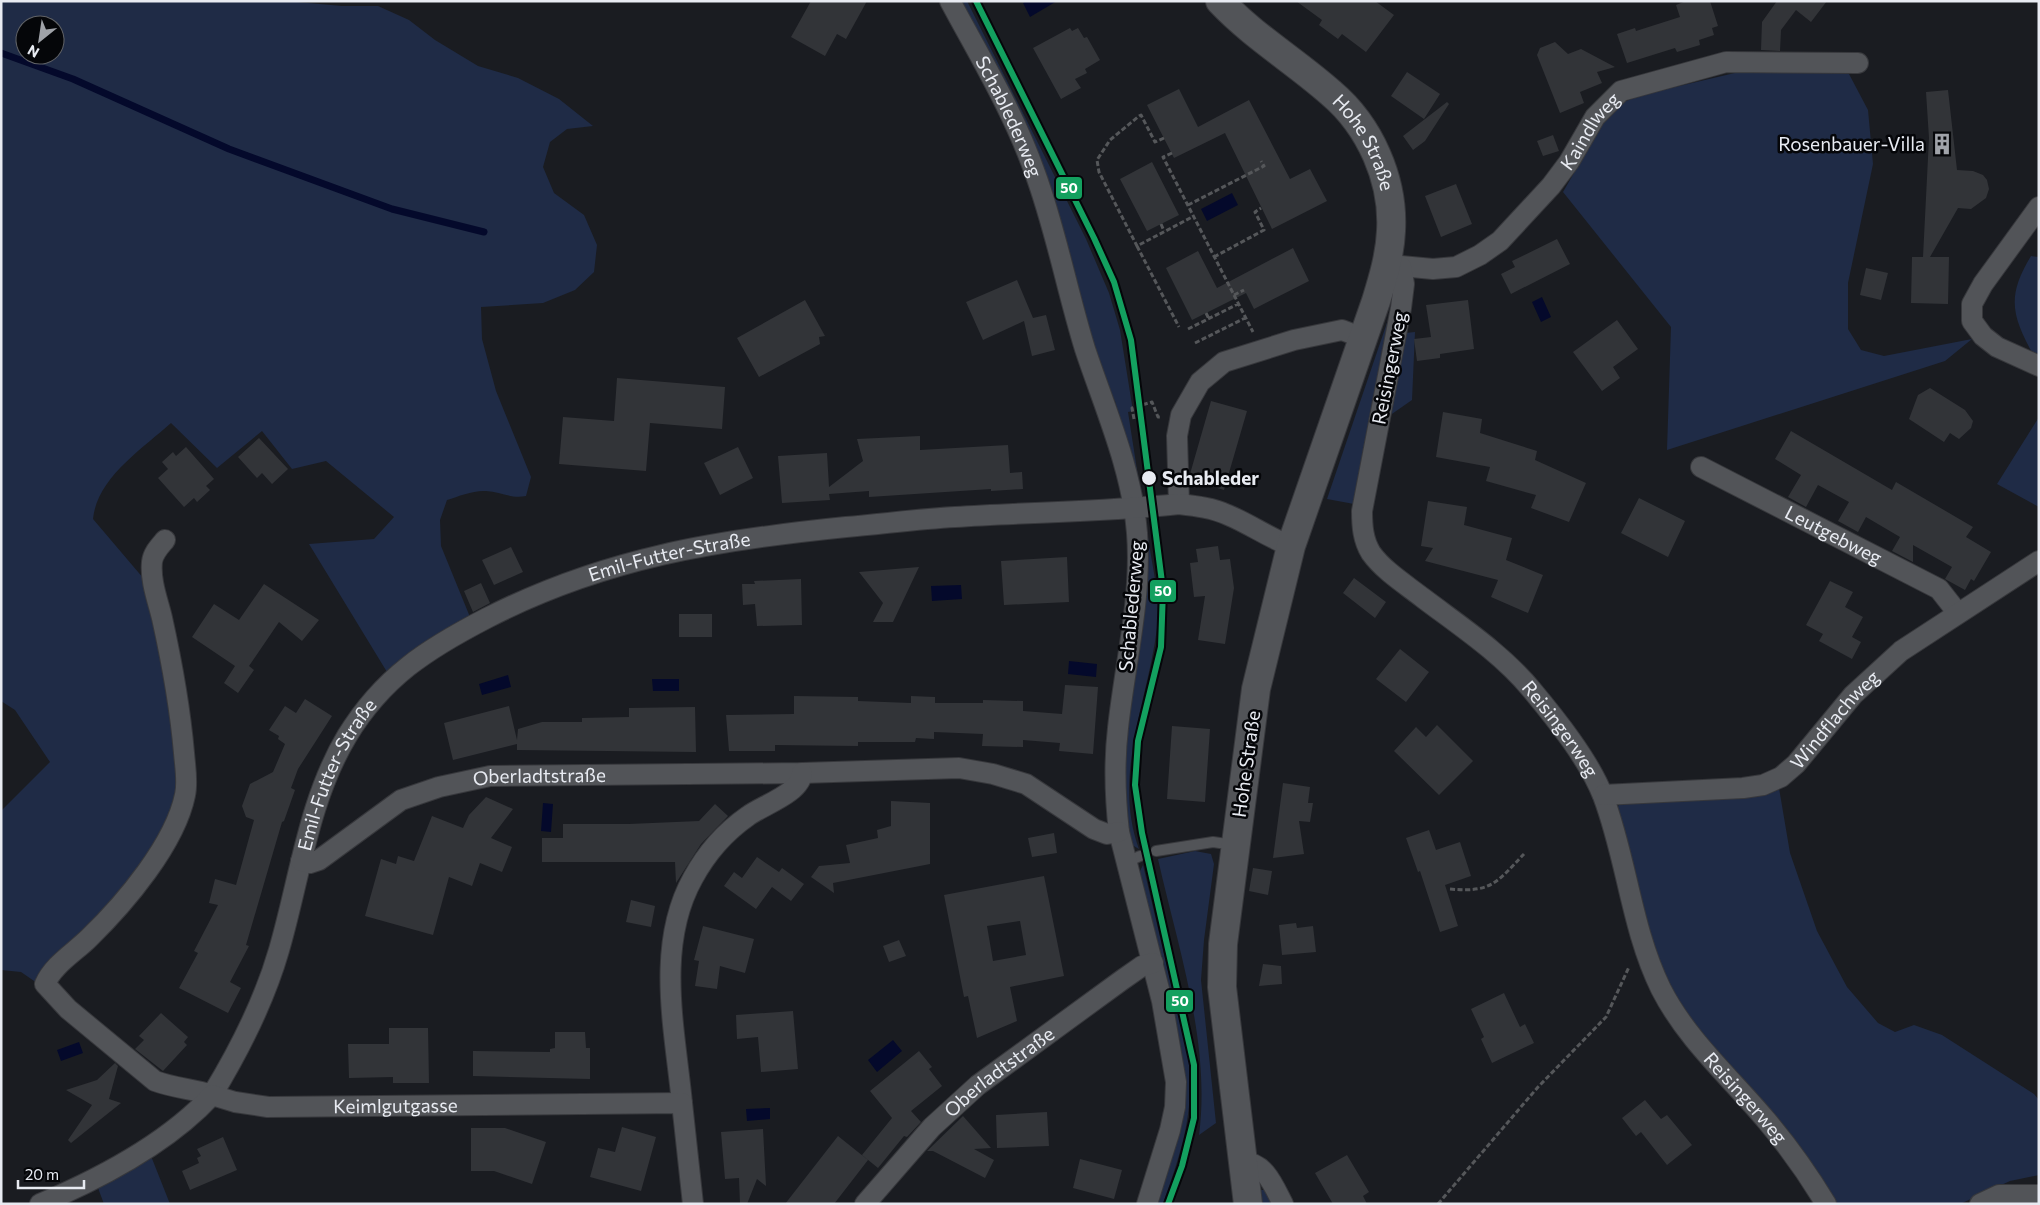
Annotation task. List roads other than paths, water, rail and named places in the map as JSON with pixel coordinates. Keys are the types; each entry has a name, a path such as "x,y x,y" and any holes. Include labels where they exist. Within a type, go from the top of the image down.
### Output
{"main road":[{"name":"Hohe Straße","path":"1220,1 1239,21 1333,94 1354,117 1372,145 1382,167 1390,198 1394,266 1363,338 1291,546 1256,689 1223,944 1222,987 1248,1204"}],"street":[{"name":"Schablederweg","path":"950,1 1019,132 1035,172 1086,349 1118,440 1134,508 1137,533 1136,587 1118,729 1115,777 1119,832 1133,859 1176,1082 1175,1107 1170,1130 1147,1204"},
{"name":"Kaindlweg","path":"1394,266 1433,269 1456,267 1480,255 1500,241 1551,186 1570,162 1595,117 1621,91 1726,62 1858,64"},
{"path":"2039,207 1983,284 1972,304 1972,321 1983,336 1997,347 2039,366"},
{"name":"Reisingerweg","path":"1394,266 1404,284 1401,308 1362,511 1362,532 1371,552 1386,569 1486,646 1530,688 1578,752 1602,795 1635,919 1648,960 1662,990 1680,1022 1703,1052 1767,1120 1808,1175 1826,1204"},
{"path":"1179,504 1177,436 1181,415 1190,396 1200,382 1224,362 1294,340 1342,330 1363,338"},
{"name":"Leutgebweg","path":"1701,467 1939,590 1957,612"},
{"name":"Emil-Futter-Straße","path":"212,1095 248,1032 264,995 279,950 321,790 334,760 364,711 386,684 426,652 525,599 632,561 677,550 756,536 952,517 1179,504 1200,506 1227,514 1271,539 1291,546"},
{"path":"40,1204 92,1181 127,1161 196,1112 212,1095 186,1088 170,1087 155,1081 68,1009 45,984 49,973 93,935 141,877 170,838 181,813 186,792 181,724 174,671 153,578 152,562 156,551 165,540"},
{"name":"Windflachweg","path":"1602,795 1743,788 1763,785 1781,778 1796,764 1853,696 1901,651 1957,612 2039,561"},
{"name":"Oberladtstraße","path":"301,861 310,863 319,860 401,800 439,787 490,776 802,773 959,768 993,774 1026,784 1094,830 1106,834 1119,832"},
{"path":"693,1204 672,996 670,962 674,931 682,903 692,879 726,833 749,815 795,787 802,779 802,773"},
{"name":"Oberladtstraße","path":"865,1204 932,1127 978,1085 1142,966 1153,963"},
{"name":"Keimlgutgasse","path":"212,1095 235,1102 268,1106 682,1102"},
{"path":"1243,1162 1252,1162 1261,1168 1283,1204"},
{"path":"1980,1204 1999,1195 2018,1199 2039,1195"}],"lane":[{"path":"1156,851 1213,842 1235,845"}],"waterway":[{"path":"1,53 73,79 229,149 392,209 484,232"}],"place":[{"name":"Rosenbauer-Villa","path":"1942,144"},
{"name":"Schableder","path":"1149,478"}]}
